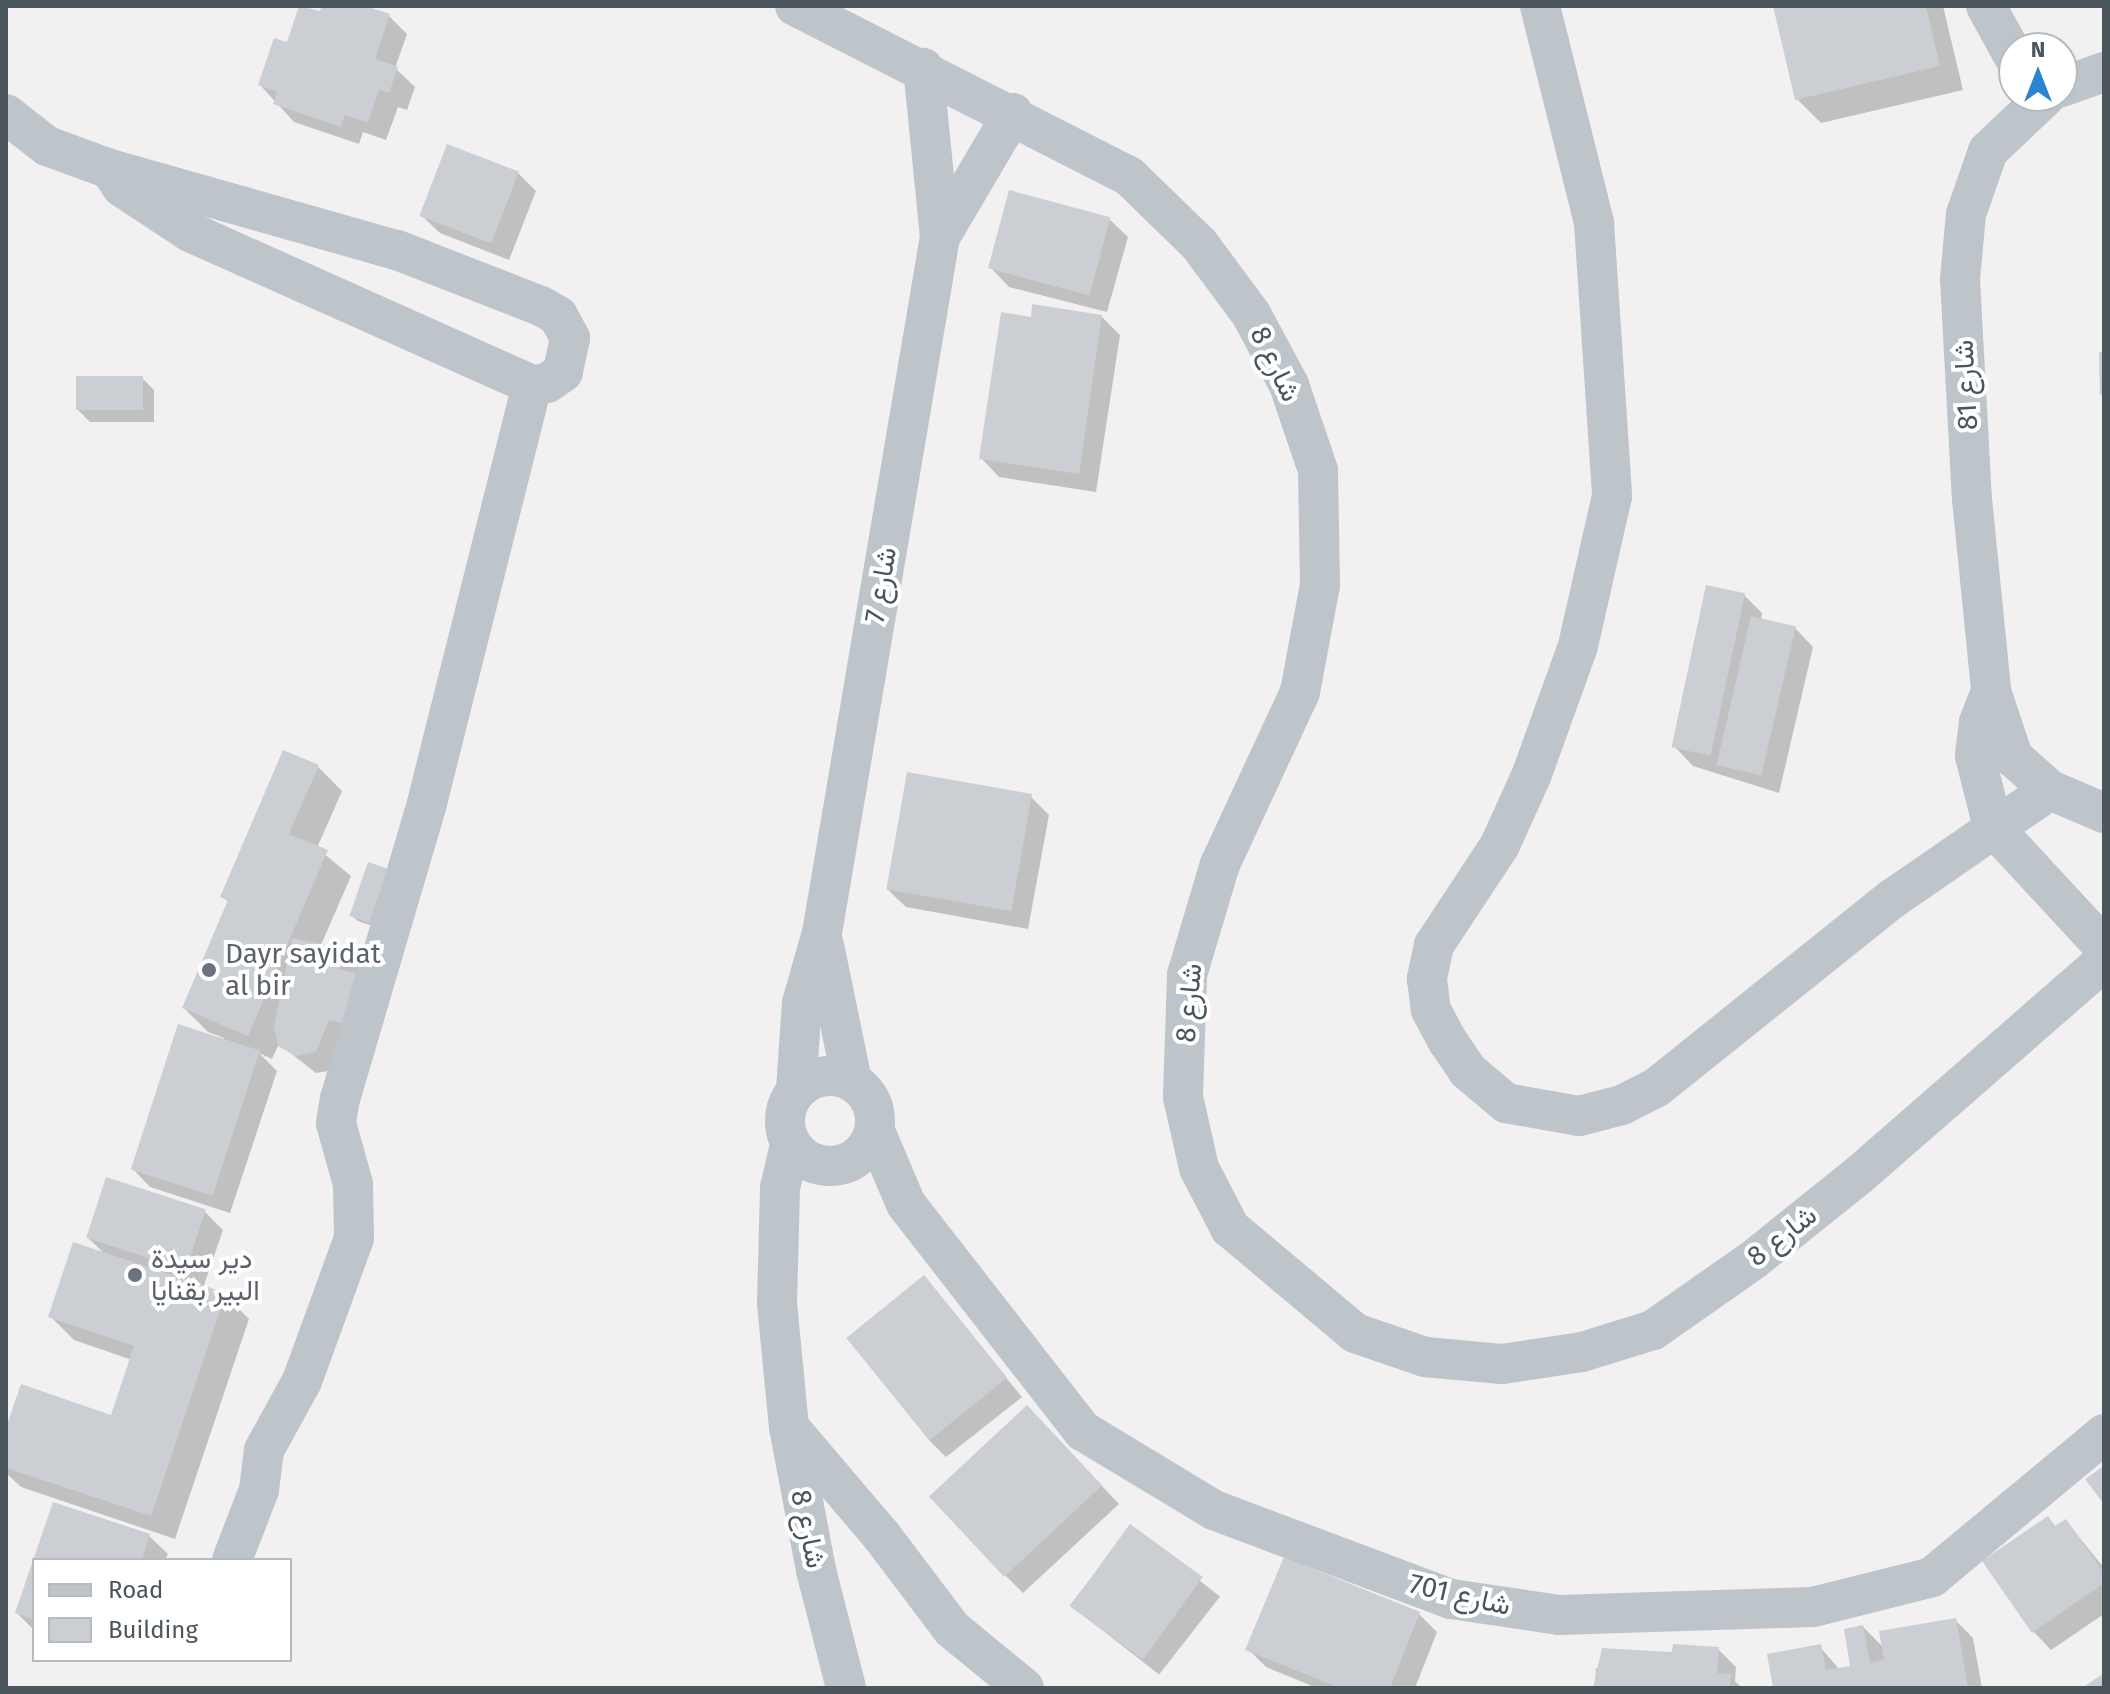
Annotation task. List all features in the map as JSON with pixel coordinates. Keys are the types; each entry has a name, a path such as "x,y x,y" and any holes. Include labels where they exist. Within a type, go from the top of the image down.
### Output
{"street":[{"name":"شارع 8","path":"795,6 1013,113 1129,176 1199,244 1251,314 1289,385 1318,470 1320,585 1300,692 1220,864 1191,961 1183,1097 1199,1168 1230,1228 1293,1285 1355,1333 1425,1357 1502,1364 1582,1352 1653,1330 1753,1260 1859,1175 2104,961"},
{"path":"1540,6 1594,223 1612,496 1578,646 1532,774 1500,845 1434,945 1427,979 1431,1010 1447,1040 1468,1071 1506,1103 1579,1116 1622,1105 1657,1087 1759,1001 1993,827 2050,790"},
{"path":"1986,6 2000,32"},
{"path":"923,68 940,237"},
{"name":"شارع 81","path":"2078,82 2104,72"},
{"name":"شارع 81","path":"2028,112 1988,151 1966,214 1960,279 1973,515 1991,691 2013,757 2050,790 2104,813"},
{"path":"940,237 1013,113"},
{"path":"6,114 47,146 110,169 397,250 541,306 565,324 571,349 563,372 547,383 532,385 190,232 122,187 110,169"},
{"name":"شارع 7","path":"796,1090 802,1003 822,933 940,237"},
{"path":"233,1558 259,1490 264,1450 302,1381 354,1238 353,1184 336,1123 340,1099 427,803 532,385"},
{"name":"شارع 81","path":"1991,691 1979,722 1975,756 1993,827 2104,947"},
{"name":"شارع 7","path":"822,933 852,1081"},
{"path":"779,1225 840,1165 867,1149 875,1131 867,1094 852,1081 813,1078 796,1090 786,1107 784,1127 790,1145 807,1161 840,1165"},
{"name":"شارع 701","path":"875,1131 906,1204 1083,1431 1214,1510 1451,1599 1559,1615 1813,1607 1932,1577 2104,1434"},
{"name":"شارع 8","path":"790,1145 779,1225 777,1303 789,1427 816,1570 846,1688"},
{"name":"شارع 701","path":"840,1165 906,1204"},
{"path":"789,1427 881,1535 952,1629 1024,1688"}],"building":[{"path":"299,6 320,11 322,6 365,6 390,14 375,59 398,67 389,93 379,90 368,123 345,115 341,127 273,104 277,92 258,85 274,38 287,42"},
{"path":"1773,6 1926,6 1940,66 1795,100"},
{"path":"447,144 519,172 491,243 419,216"},
{"path":"1009,190 1110,217 1089,295 988,268"},
{"path":"1032,304 1102,315 1079,474 979,459 1001,312 1031,317"},
{"path":"2099,352 2104,352 2104,395 2100,395"},
{"path":"76,376 143,376 143,410 76,410"},
{"path":"1706,585 1745,593 1711,756 1671,747"},
{"path":"1751,616 1796,626 1761,775 1717,765"},
{"path":"283,750 319,765 289,834 328,850 248,1036 182,1008 228,900 220,897"},
{"path":"907,772 1032,794 1011,911 886,889"},
{"path":"368,862 388,869 369,923 349,916"},
{"path":"292,938 342,948 338,969 356,973 346,1024 329,1020 316,1052 296,1056 278,1046 274,1026"},
{"path":"178,1024 260,1051 213,1196 131,1170"},
{"path":"106,1177 206,1209 186,1270 86,1238"},
{"path":"73,1242 226,1293 151,1516 6,1468 6,1428 21,1384 111,1415 134,1346 48,1317"},
{"path":"924,1275 1007,1378 929,1441 846,1338"},
{"path":"1027,1405 1102,1485 1004,1577 929,1496"},
{"path":"2104,1466 2104,1504 2085,1479"},
{"path":"53,1502 150,1534 143,1558 34,1558"},
{"path":"2048,1516 2055,1526 2066,1519 2104,1573 2104,1583 2032,1633 1982,1561"},
{"path":"1130,1524 1203,1577 1143,1659 1070,1607"},
{"path":"1284,1557 1420,1612 1390,1688 1340,1688 1245,1650"},
{"path":"32,1563 32,1619 15,1613"},
{"path":"1956,1618 1968,1688 1773,1688 1767,1654 1821,1644 1826,1670 1850,1666 1844,1629 1863,1625 1870,1663 1884,1660 1879,1631"},
{"path":"1673,1644 1719,1647 1717,1673 1731,1674 1730,1688 1593,1688 1602,1648 1672,1652"},
{"path":"2104,1673 2104,1688 2082,1688"}],"place":[{"name":"Dayr sayidat al bir","path":"209,970"},
{"name":"دير سيدة البير بقنايا","path":"135,1275"}]}
